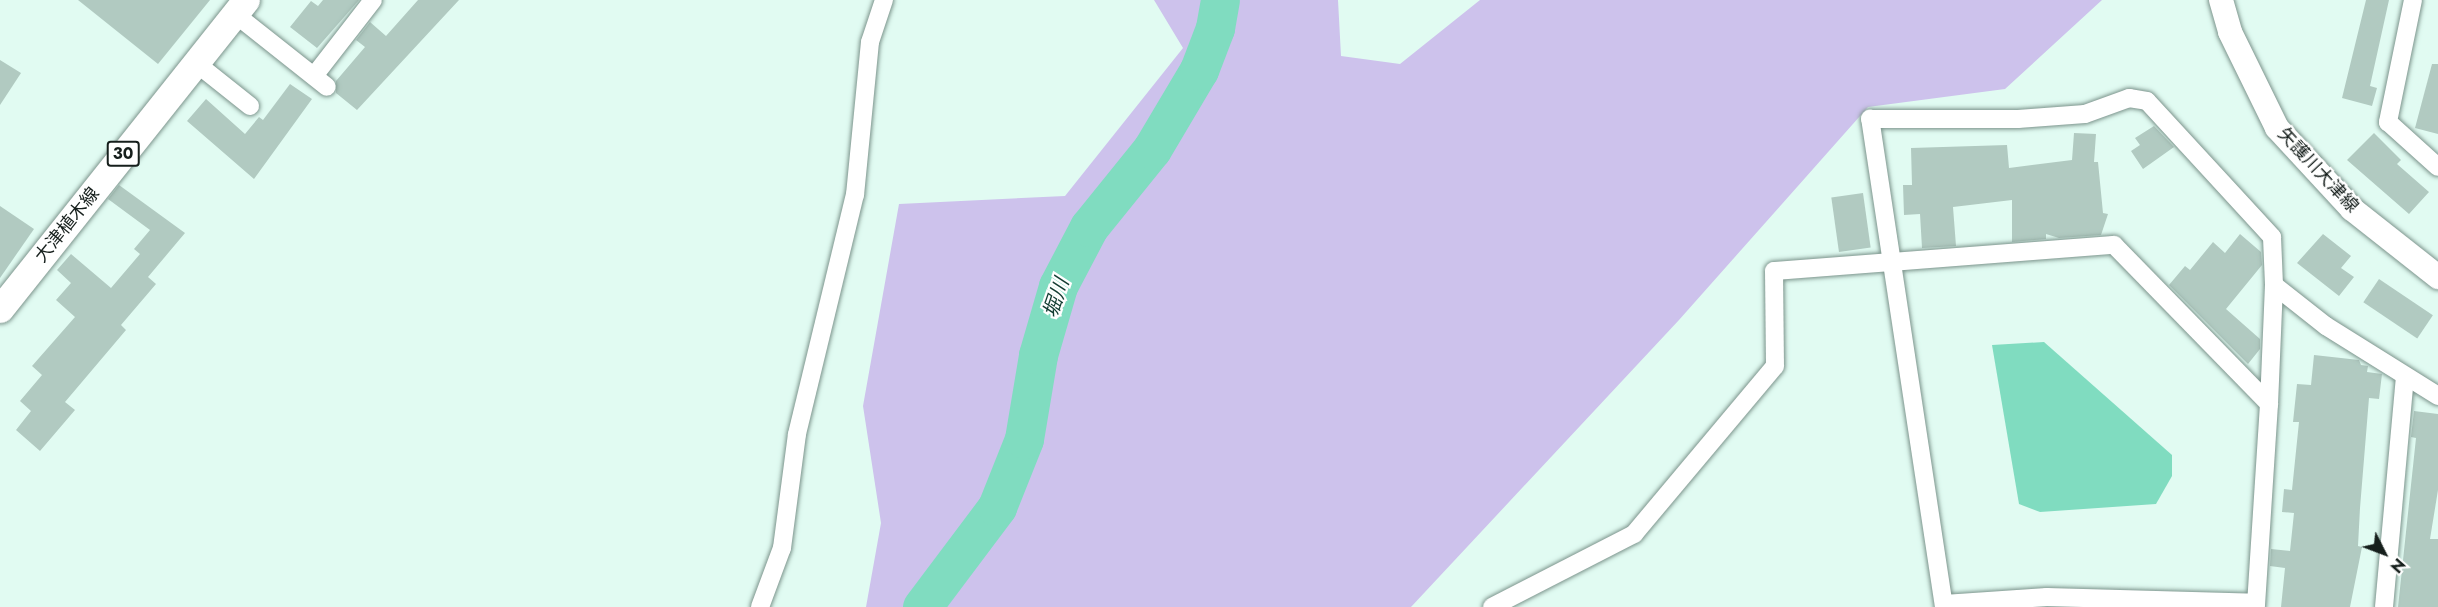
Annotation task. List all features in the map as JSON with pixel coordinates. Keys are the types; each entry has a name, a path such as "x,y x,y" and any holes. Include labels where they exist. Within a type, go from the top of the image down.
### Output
{"main road":[{"name":"矢護川大津線","path":"2221,0 2230,32 2277,128 2352,209 2438,277"},
{"name":"大津植木線","path":"0,309 241,7"}],"street":[{"path":"241,7 320,81 373,0"},
{"path":"760,607 782,548 797,434 855,195 870,42 884,0"},
{"path":"2413,0 2388,122 2438,167"},
{"path":"196,63 250,106"},
{"path":"2129,98 2147,101 2272,237 2274,285 2256,605 2047,597 1944,606 1890,264 1870,119 2085,114 2129,98"},
{"path":"1492,607 1634,534 1775,366 1774,271 1890,264 2114,245 2269,404"},
{"path":"2274,285 2326,326 2405,378 2438,396"},
{"path":"2384,607 2405,378"}],"shaded area":[{"path":"1154,0 1338,0 1341,56 1400,64 1480,0 2102,0 2005,89 1868,107 1679,320 1411,607 866,607 881,523 863,406 899,204 1065,196 1183,48"},
{"path":"2044,342 2172,455 2172,476 2156,504 2040,512 2019,504 1992,345"}],"building":[{"path":"78,0 210,0 158,64"},
{"path":"323,0 359,0 317,48 290,27 311,1 318,6"},
{"path":"418,0 459,0 357,110 336,93 336,81 365,47 356,40 370,22 386,36"},
{"path":"2366,0 2389,0 2370,86 2377,88 2372,106 2342,98"},
{"path":"0,60 21,73 0,105"},
{"path":"2432,64 2438,64 2438,134 2415,128"},
{"path":"290,84 312,99 254,179 187,121 206,99 245,134 259,117 263,120"},
{"path":"2154,126 2174,147 2143,169 2131,151 2140,145 2135,138"},
{"path":"2074,133 2096,134 2094,162 2098,162 2103,213 2108,214 2101,235 2059,238 2046,234 2046,239 2012,242 2012,200 1953,207 1956,246 1922,248 1920,214 1904,215 1903,185 1912,185 1911,148 2007,145 2009,168 2072,160"},
{"path":"2374,133 2401,160 2397,164 2429,192 2409,214 2347,160"},
{"path":"119,185 185,233 148,277 156,284 121,325 126,330 65,402 75,410 40,451 16,430 31,411 20,401 42,375 32,366 75,317 56,300 71,283 57,270 71,254 111,288 140,254 134,249 150,230 108,199"},
{"path":"1863,193 1871,247 1839,252 1831,197"},
{"path":"0,206 34,229 0,278"},
{"path":"2240,234 2261,252 2262,265 2226,309 2260,339 2260,349 2248,364 2169,285 2185,266 2190,270 2213,242 2225,253"},
{"path":"2323,234 2351,256 2341,268 2354,277 2339,296 2297,263"},
{"path":"2379,279 2433,315 2417,339 2363,302"},
{"path":"2314,355 2359,360 2361,365 2368,366 2367,372 2382,374 2379,399 2369,398 2358,546 2362,547 2350,607 2281,607 2285,568 2270,566 2271,549 2290,551 2294,513 2282,512 2284,489 2292,490 2299,422 2293,422 2297,384 2311,385"},
{"path":"2414,411 2438,414 2438,490 2430,539 2438,539 2438,607 2398,607 2416,438 2411,437"}],"waterway":[{"name":"堀川","path":"922,607 997,507 1024,439 1038,355 1058,286 1089,227 1152,149 1199,70 1215,28 1220,0"}]}
